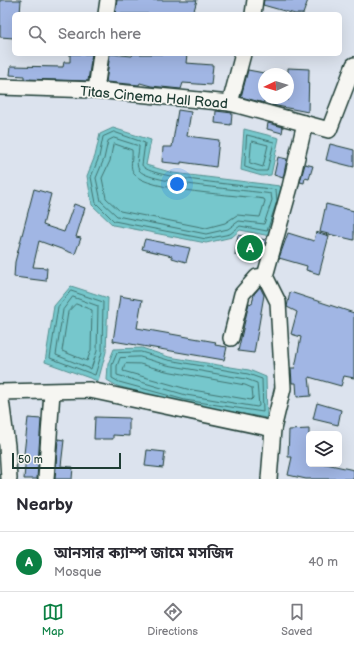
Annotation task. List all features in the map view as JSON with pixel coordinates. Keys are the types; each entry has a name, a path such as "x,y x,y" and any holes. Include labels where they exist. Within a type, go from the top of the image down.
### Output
{"street":[{"path":"106,12 108,0"},
{"path":"253,12 255,0"},
{"path":"96,90 101,56"},
{"path":"230,103 242,56"},
{"name":"Titas Cinema Hall Road","path":"0,87 96,90 230,103 329,130 354,65"},
{"path":"269,479 273,429 283,388 278,302 265,276 290,187 305,123"},
{"path":"231,338 242,294 257,277 265,276"},
{"path":"9,479 7,446 0,392 90,390 273,429"},
{"path":"46,479 52,392"}],"water":[{"path":"113,128 151,140 146,165 173,173 280,186 282,193 270,236 240,230 232,237 206,243 113,225 92,205 87,176 95,156 100,134"},
{"path":"244,129 279,138 271,175 262,176 241,170"},
{"path":"71,286 108,298 106,352 98,381 45,362 54,306"},
{"path":"142,348 169,357 249,370 266,377 267,418 184,404 117,386 107,380 108,364 114,349"}],"building":[{"path":"0,0 21,0 20,12 12,12 12,38 0,37"},
{"path":"117,0 197,0 194,12 115,12"},
{"path":"264,0 308,0 304,12 288,12 263,5"},
{"path":"70,56 92,56 88,81 24,79 24,76 10,75 11,66 63,67 64,62 70,62"},
{"path":"110,56 187,56 186,63 213,65 211,85 183,83 181,89 151,86 140,83 139,85 106,82"},
{"path":"294,68 309,69 308,112 272,105 294,104"},
{"path":"248,70 258,72 258,101 241,97"},
{"path":"178,110 191,112 187,136 219,140 216,167 181,162 181,164 162,162 163,147 172,147"},
{"path":"216,111 232,113 231,125 215,123"},
{"path":"268,123 283,127 282,133 267,129"},
{"path":"330,144 354,150 354,167 326,160"},
{"path":"278,157 287,159 283,178 274,175"},
{"path":"305,164 313,166 309,179 305,178 304,183 300,182"},
{"path":"34,189 51,194 43,225 64,232 74,204 85,208 76,237 81,238 75,254 39,241 33,267 47,268 46,281 14,277 15,262"},
{"path":"326,204 354,211 354,240 320,232"},
{"path":"316,232 329,236 319,274 306,270 307,266 279,258 288,233 314,241"},
{"path":"238,235 266,240 260,260 235,255"},
{"path":"145,239 190,248 186,262 172,258 172,256 142,249"},
{"path":"260,287 264,295 254,353 238,351 249,303 252,304 254,294"},
{"path":"290,292 354,313 354,378 344,376 341,386 309,377 311,396 297,397 296,383 292,383 291,368 295,368 301,337 291,334 297,312 287,307"},
{"path":"120,296 142,300 137,328 216,342 215,345 227,347 224,360 113,341"},
{"path":"317,403 341,410 338,425 313,419"},
{"path":"95,417 129,418 129,436 113,435 113,439 94,439"},
{"path":"28,418 41,419 37,479 24,479 26,455 24,454"},
{"path":"309,429 309,431 306,431 306,467 340,467 354,470 354,479 306,479 288,475 292,457 288,457 289,430"},
{"path":"58,439 64,440 61,466 73,467 72,479 55,479"},
{"path":"147,450 165,452 163,468 145,466"}],"place":[{"name":"আনসার ক্যাম্প জামে মসজিদ","path":"250,248"}]}
